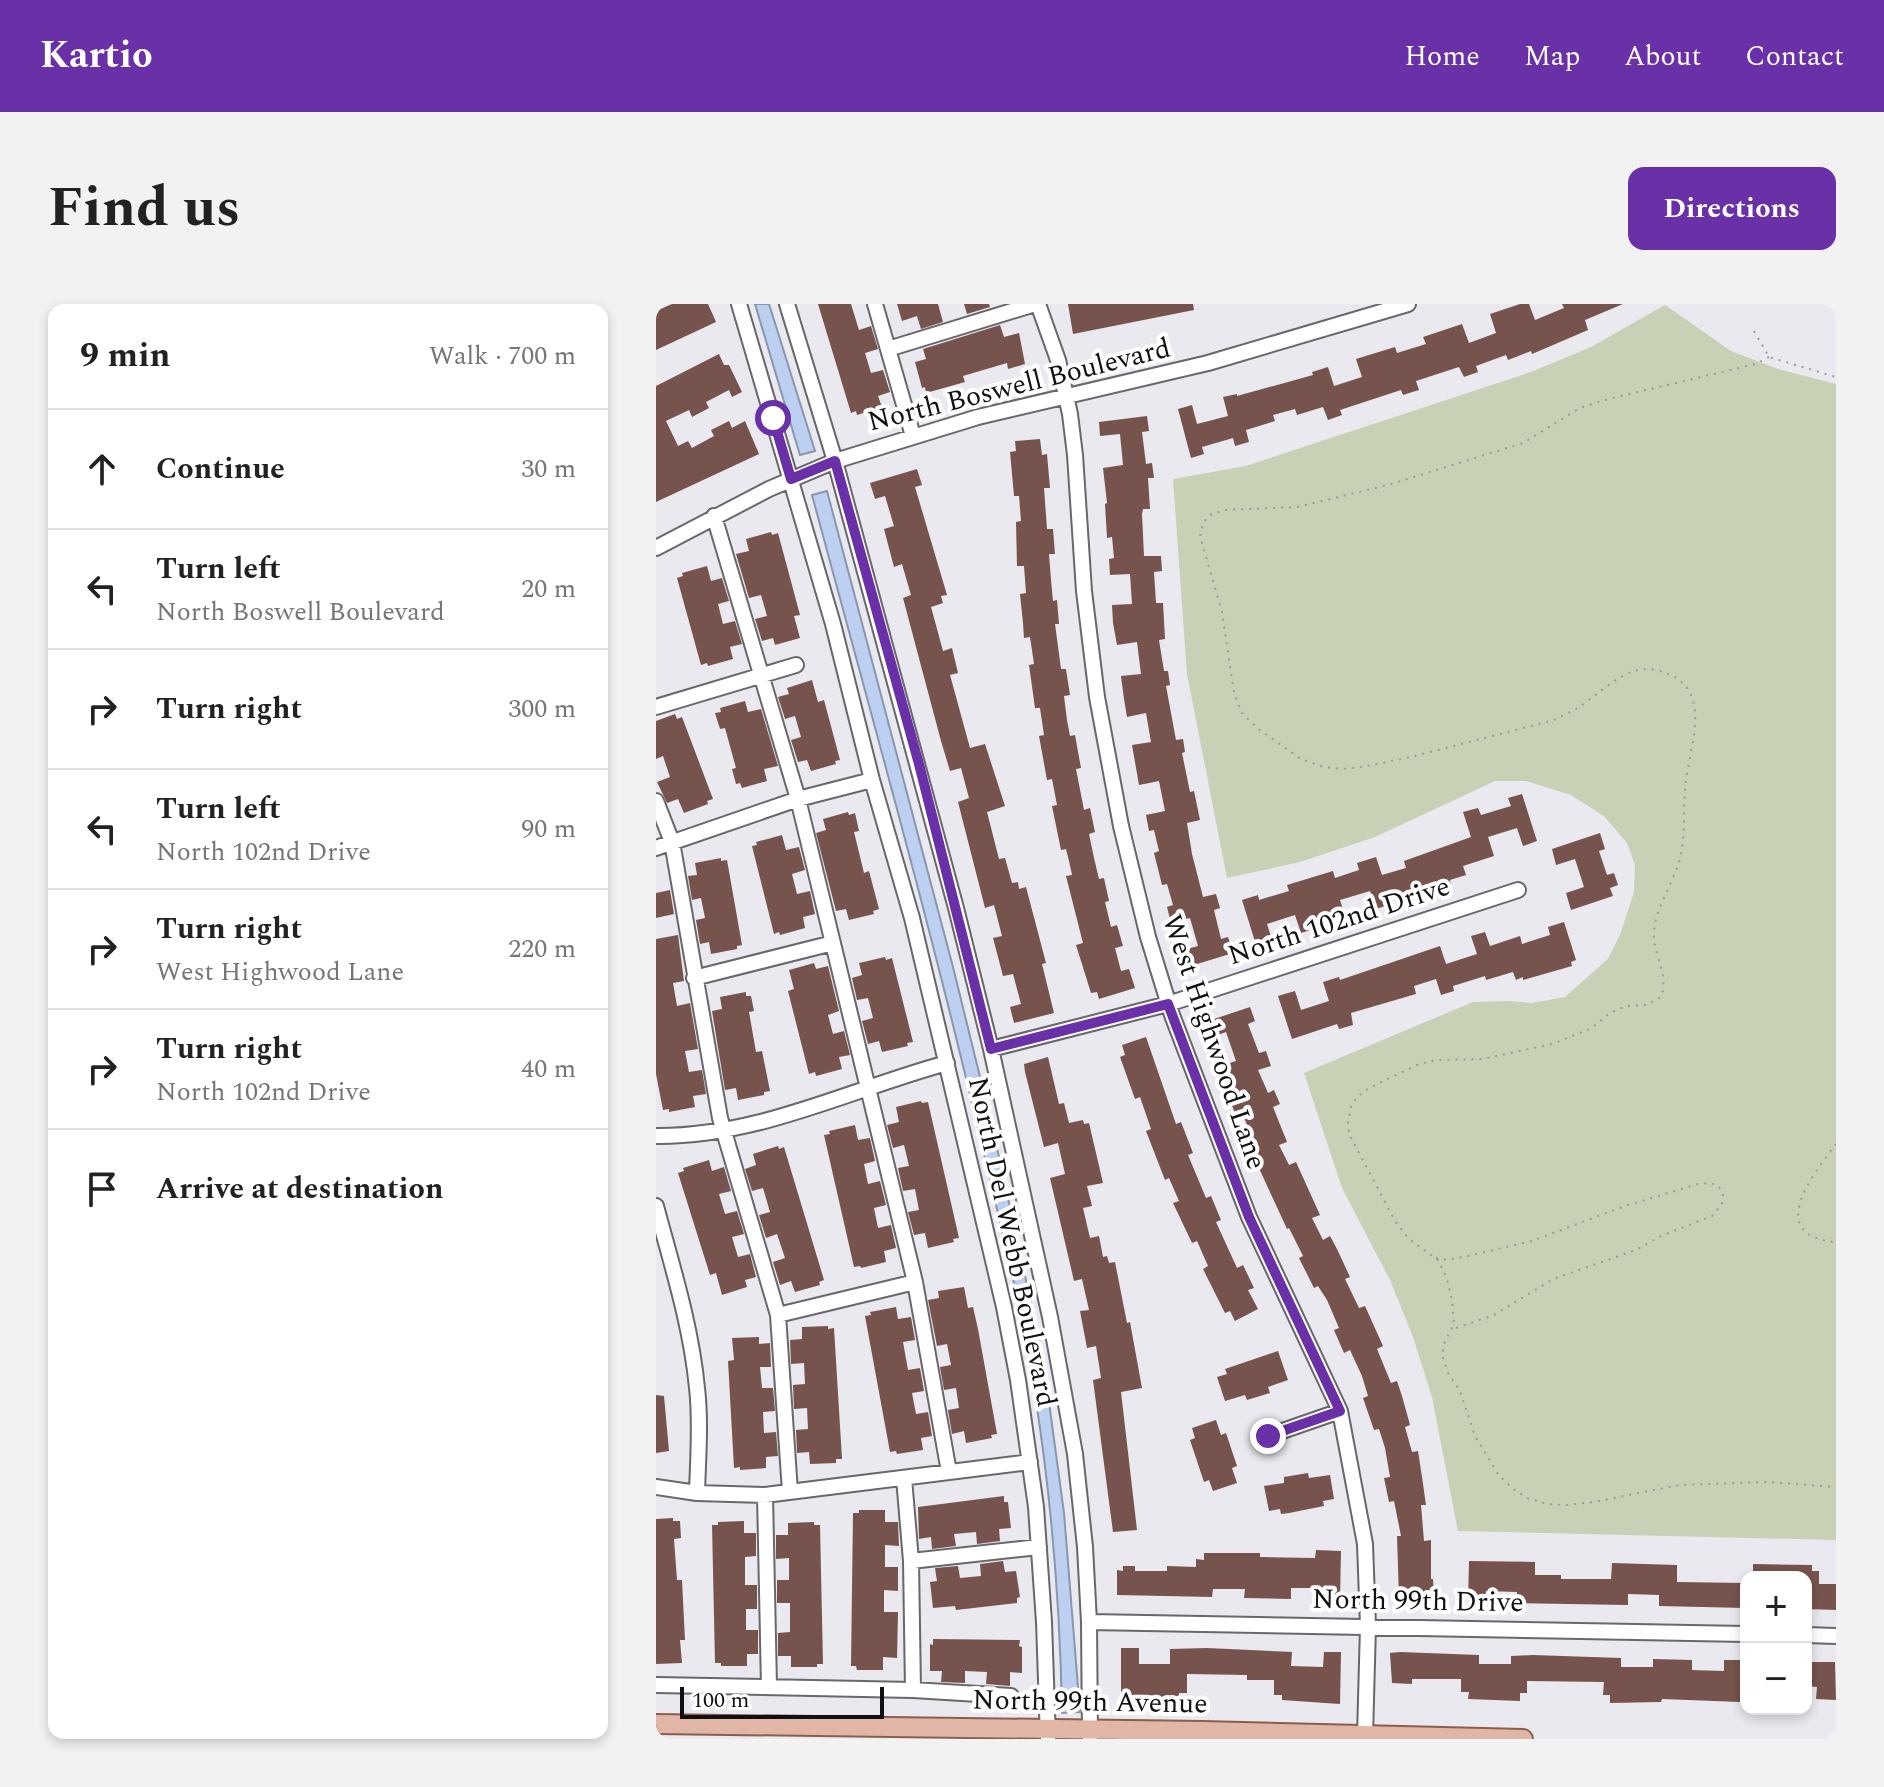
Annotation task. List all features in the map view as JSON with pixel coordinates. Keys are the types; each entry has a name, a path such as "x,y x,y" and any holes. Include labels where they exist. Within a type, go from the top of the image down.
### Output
{"main road":[{"name":"North 99th Avenue","path":"656,1724 1090,1735 1523,1739"}],"street":[{"name":"North Del Webb Boulevard","path":"739,304 833,624 872,780 912,918 1006,1319 1030,1462 1039,1547 1048,1734"},
{"name":"North Del Webb Boulevard","path":"787,304 835,461 919,764 991,1049 1050,1317 1075,1454 1085,1547 1090,1735"},
{"path":"875,304 913,436"},
{"path":"888,349 1036,304"},
{"name":"West Highwood Lane","path":"1036,304 1058,360 1066,396 1075,455 1084,591 1100,719 1129,862 1168,1004 1249,1217 1340,1411 1365,1544 1368,1626 1365,1736"},
{"name":"North Boswell Boulevard","path":"656,548 714,516 835,461 913,436 1208,363 1408,304"},
{"path":"714,516 798,799 915,1282 949,1472"},
{"path":"656,707 796,665"},
{"path":"656,848 798,799 872,780"},
{"path":"656,801 672,842 723,1130 778,1315 790,1492"},
{"name":"North 102nd Drive","path":"991,1049 1168,1004 1518,890"},
{"path":"694,978 833,943"},
{"path":"656,1136 723,1130 795,1113 947,1063"},
{"path":"656,1206 693,1352 699,1428 697,1493"},
{"path":"778,1315 915,1282"},
{"path":"1268,1436 1340,1411"},
{"path":"656,1487 697,1493 765,1495 1030,1462"},
{"path":"904,1478 911,1561 913,1690"},
{"path":"765,1495 769,1687"},
{"path":"911,1561 1039,1547"},
{"name":"North 99th Drive","path":"1089,1622 1740,1634"},
{"path":"1812,1635 1836,1636"},
{"path":"656,1685 913,1690 1011,1696"}],"path":[{"path":"1754,331 1769,357 1836,377"},
{"path":"1836,1144 1807,1185 1798,1205 1798,1219 1805,1231 1819,1239 1836,1242"},
{"path":"1431,1256 1458,1258 1532,1241 1625,1206 1698,1184 1711,1183 1719,1187 1723,1195 1722,1204 1712,1216 1623,1255 1553,1279 1494,1315 1452,1330"}],"green space":[{"path":"1665,305 1731,351 1778,369 1836,384 1836,1540 1458,1531 1432,1397 1413,1337 1390,1280 1342,1188 1304,1073 1473,1002 1532,1003 1565,997 1608,959 1620,935 1634,892 1635,865 1627,843 1604,816 1571,795 1526,781 1495,781 1375,837 1300,862 1227,878 1187,674 1173,479 1246,466 1531,372 1591,347"}],"water":[{"path":"755,304 769,304 815,451 800,455"},
{"path":"827,491 953,967 994,1134 1043,1358 1064,1513 1080,1712 1062,1713 1050,1506 1020,1313 935,954 812,495"}],"building":[{"path":"672,304 708,304 716,322 656,350 656,311"},
{"path":"818,304 851,304 859,330 871,326 878,349 865,353 871,373 883,370 890,392 878,396 882,407 857,415 856,411 851,413"},
{"path":"897,304 938,304 943,322 921,329 917,316 902,321"},
{"path":"964,304 989,304 990,307 967,314"},
{"path":"1068,304 1193,304 1194,310 1073,334"},
{"path":"1529,304 1535,320 1564,308 1562,304 1623,304 1585,320 1588,330 1532,354 1531,351 1508,360 1506,355 1476,366 1478,372 1464,377 1459,367 1416,381 1419,390 1403,395 1401,390 1340,410 1342,415 1328,420 1323,407 1297,415 1295,409 1273,415 1275,421 1246,430 1249,442 1235,446 1233,438 1202,447 1204,454 1191,458 1178,409 1192,405 1197,424 1228,416 1223,397 1313,375 1312,372 1328,367 1334,386 1362,377 1356,359 1395,347 1397,353 1426,344 1423,337 1462,324 1469,343 1496,333 1490,314"},
{"path":"1000,325 1004,337 1019,333 1025,364 1008,369 1007,363 963,376 965,382 926,393 915,362 926,359 923,349"},
{"path":"719,354 724,365 729,365 742,392 732,397 729,390 706,402 709,408 692,417 689,410 666,421 678,446 688,441 692,448 714,436 711,430 729,421 732,428 745,421 759,454 656,502 656,386"},
{"path":"1147,416 1149,431 1142,432 1146,464 1152,463 1154,478 1148,478 1150,509 1143,509 1142,514 1144,556 1161,556 1162,571 1154,572 1156,603 1163,603 1165,639 1159,640 1164,671 1168,671 1170,685 1166,686 1176,740 1183,739 1185,752 1182,753 1190,792 1194,791 1200,820 1187,823 1192,854 1203,897 1216,894 1220,908 1214,910 1221,939 1228,937 1233,953 1184,968 1180,951 1198,946 1190,918 1171,923 1167,907 1173,905 1167,884 1162,885 1154,853 1159,851 1154,830 1149,831 1146,815 1165,811 1159,781 1139,785 1132,745 1151,742 1146,713 1127,717 1124,699 1121,676 1141,674 1137,642 1117,645 1113,623 1112,605 1132,604 1130,574 1110,575 1109,559 1114,558 1112,537 1107,538 1103,468 1123,465 1120,434 1100,436 1099,422"},
{"path":"1040,439 1042,455 1047,454 1050,488 1044,488 1047,529 1053,529 1055,554 1049,554 1053,601 1057,600 1059,624 1055,624 1061,669 1066,669 1070,695 1064,696 1067,720 1070,736 1075,735 1081,768 1076,769 1084,810 1090,808 1095,832 1089,834 1099,879 1104,878 1109,901 1105,902 1111,927 1117,925 1123,946 1115,948 1121,971 1129,969 1135,988 1099,999 1097,992 1091,993 1076,945 1083,943 1066,876 1072,875 1066,849 1061,850 1052,806 1057,805 1052,779 1047,780 1039,736 1044,735 1040,708 1035,708 1029,665 1034,664 1030,637 1024,638 1020,594 1026,593 1024,566 1017,566 1016,522 1021,521 1019,496 1014,496 1010,452 1016,451 1015,441"},
{"path":"917,469 922,485 915,487 947,595 941,596 943,603 931,607 943,651 952,648 958,673 950,675 970,748 985,744 1005,806 987,812 999,859 1005,858 1012,883 1018,882 1019,889 1026,887 1046,963 1042,964 1054,1013 1014,1023 1010,1007 1021,1004 1013,974 1003,976 993,938 1002,936 994,905 985,908 958,802 969,798 961,768 950,771 903,598 911,595 902,564 894,567 884,529 894,526 885,496 875,499 870,483"},
{"path":"771,532 772,535 778,533 800,615 794,616 800,638 775,645 773,638 762,641 755,619 767,616 761,595 749,598 736,554 749,551 746,539"},
{"path":"707,566 711,581 722,578 729,601 718,604 723,624 735,621 742,644 730,647 733,659 708,666 707,663 701,665 677,578 683,576 682,573"},
{"path":"812,680 818,702 824,700 840,760 811,771 807,760 798,762 791,740 801,737 795,716 785,719 778,697 789,694 787,688"},
{"path":"745,701 748,712 761,709 778,766 764,769 767,781 742,788 740,783 736,784 732,769 736,768 725,728 720,729 715,713 721,712 720,708"},
{"path":"675,714 677,719 682,717 713,799 684,813 678,799 667,803 657,782 670,777 663,756 656,759 656,721"},
{"path":"1522,794 1537,841 1523,846 1517,828 1488,837 1494,856 1463,866 1466,875 1450,880 1451,885 1419,895 1418,890 1390,899 1391,904 1376,909 1370,891 1340,900 1346,919 1301,933 1295,915 1267,924 1273,943 1257,948 1242,900 1258,895 1259,900 1289,891 1287,885 1333,871 1335,878 1359,870 1357,863 1376,857 1382,875 1406,868 1404,861 1471,837 1463,812 1478,808 1481,815 1511,806 1508,798"},
{"path":"848,812 849,815 855,813 859,831 854,832 864,873 869,871 879,909 873,911 874,914 849,920 846,909 836,911 816,833 826,830 823,819"},
{"path":"1600,833 1605,849 1599,851 1607,875 1614,873 1618,885 1610,888 1613,896 1571,910 1566,893 1584,887 1575,859 1556,865 1552,849"},
{"path":"782,835 786,850 799,847 805,870 792,874 797,894 810,891 815,914 803,917 805,928 780,935 779,932 774,934 752,846"},
{"path":"721,858 721,861 727,860 742,945 737,949 711,954 709,942 700,944 696,920 705,918 701,898 692,900 688,876 697,875 695,863"},
{"path":"670,890 674,914 656,918 656,893"},
{"path":"1564,922 1576,960 1571,962 1572,966 1523,980 1523,977 1516,980 1513,972 1486,980 1485,976 1453,986 1454,991 1441,995 1436,979 1414,986 1416,994 1351,1013 1353,1025 1339,1029 1337,1024 1292,1039 1278,996 1295,991 1301,1010 1329,1001 1323,982 1339,977 1340,980 1440,946 1446,964 1477,954 1471,936 1485,932 1490,946 1520,936 1522,944 1550,935 1548,927"},
{"path":"678,935 684,981 673,983 677,1006 690,1003 698,1049 685,1051 689,1072 702,1070 706,1094 693,1096 695,1107 669,1112 669,1109 663,1110 656,1074 656,939"},
{"path":"885,957 886,960 892,958 913,1042 882,1052 879,1041 868,1044 862,1021 873,1018 868,998 857,1000 852,978 862,975 859,963"},
{"path":"814,963 816,969 828,966 839,1011 828,1015 833,1034 844,1031 850,1055 839,1057 842,1069 816,1076 815,1072 809,1074 788,991 794,989 789,970"},
{"path":"746,992 746,996 751,996 754,1011 749,1012 756,1052 762,1051 770,1091 738,1100 736,1088 725,1090 712,1011 722,1009 720,997"},
{"path":"1250,1007 1255,1021 1248,1024 1259,1053 1266,1051 1271,1066 1258,1070 1268,1093 1274,1090 1280,1104 1273,1107 1287,1142 1279,1145 1289,1165 1296,1162 1320,1215 1312,1218 1323,1240 1330,1236 1337,1249 1350,1277 1345,1279 1359,1308 1365,1306 1383,1346 1377,1349 1391,1383 1397,1381 1402,1396 1410,1425 1405,1427 1412,1452 1418,1451 1422,1477 1426,1505 1421,1505 1424,1541 1431,1540 1434,1596 1431,1598 1399,1599 1397,1536 1401,1536 1394,1501 1389,1502 1384,1478 1390,1477 1385,1448 1379,1429 1374,1430 1363,1398 1368,1396 1362,1376 1350,1350 1344,1353 1334,1330 1339,1328 1327,1300 1318,1286 1314,1288 1299,1258 1303,1256 1287,1229 1247,1142 1253,1140 1241,1110 1235,1113 1223,1083 1217,1067 1236,1061 1226,1032 1207,1039 1202,1023"},
{"path":"1146,1037 1176,1124 1181,1122 1193,1153 1188,1155 1206,1198 1211,1196 1221,1220 1216,1222 1237,1268 1243,1265 1254,1288 1248,1290 1258,1309 1235,1321 1230,1311 1225,1313 1203,1269 1208,1266 1197,1241 1192,1243 1173,1203 1179,1201 1169,1178 1165,1180 1146,1131 1151,1129 1140,1097 1135,1099 1120,1057 1125,1055 1122,1045"},
{"path":"1048,1057 1059,1104 1064,1103 1069,1123 1083,1120 1084,1124 1089,1123 1103,1183 1087,1186 1092,1206 1083,1208 1090,1238 1099,1236 1103,1257 1107,1256 1109,1263 1115,1262 1127,1323 1130,1322 1142,1388 1121,1392 1137,1530 1113,1532 1093,1380 1101,1378 1096,1346 1087,1348 1080,1311 1089,1310 1082,1279 1074,1281 1050,1178 1065,1174 1058,1143 1044,1147 1025,1072 1024,1064"},
{"path":"928,1102 959,1238 928,1248 925,1233 914,1235 908,1212 919,1210 915,1189 903,1191 898,1168 909,1166 904,1145 893,1148 887,1125 899,1122 896,1107"},
{"path":"855,1125 858,1140 870,1138 875,1161 864,1164 868,1184 880,1181 886,1205 874,1208 878,1228 891,1225 896,1248 884,1251 886,1262 861,1268 854,1267 824,1135"},
{"path":"778,1146 779,1149 784,1147 824,1280 819,1282 820,1285 795,1292 791,1281 780,1285 773,1262 785,1258 777,1234 766,1238 759,1215 770,1212 763,1188 752,1191 745,1169 756,1165 753,1154"},
{"path":"709,1160 712,1171 724,1167 731,1191 719,1194 725,1214 737,1211 744,1234 732,1237 738,1257 750,1254 756,1277 745,1280 747,1287 722,1295 716,1273 710,1275 678,1173 684,1171 683,1168"},
{"path":"964,1287 968,1308 973,1307 978,1329 997,1434 991,1435 992,1438 966,1443 964,1431 952,1434 948,1410 959,1408 956,1388 944,1390 940,1367 951,1365 947,1344 937,1346 928,1300 939,1298 938,1291"},
{"path":"896,1307 898,1319 911,1317 915,1340 903,1342 908,1370 920,1368 924,1391 912,1393 916,1414 928,1412 932,1436 921,1438 923,1450 897,1454 896,1451 890,1452 865,1316 871,1315 870,1312"},
{"path":"828,1326 828,1329 834,1328 842,1459 836,1459 836,1463 810,1464 809,1452 797,1453 796,1430 808,1429 807,1408 794,1409 793,1385 805,1384 804,1363 791,1364 790,1340 802,1339 802,1327"},
{"path":"759,1337 759,1344 770,1343 771,1367 760,1367 762,1388 773,1388 775,1411 763,1412 764,1433 776,1432 778,1456 766,1457 766,1468 740,1470 740,1467 734,1468 728,1361 734,1360 732,1338"},
{"path":"1278,1351 1288,1380 1268,1387 1270,1393 1247,1400 1245,1395 1225,1401 1217,1377 1227,1374 1225,1369"},
{"path":"656,1395 664,1396 669,1451 656,1453"},
{"path":"1216,1420 1221,1435 1226,1433 1237,1466 1232,1468 1237,1483 1213,1491 1209,1480 1204,1482 1190,1440 1195,1438 1192,1428"},
{"path":"1308,1473 1309,1478 1330,1475 1334,1499 1323,1501 1324,1506 1289,1513 1281,1514 1280,1509 1269,1511 1264,1486 1284,1483 1284,1477"},
{"path":"1004,1496 1004,1502 1008,1502 1011,1528 999,1529 1000,1541 977,1544 976,1532 954,1534 956,1546 932,1549 931,1537 919,1539 918,1507"},
{"path":"859,1510 885,1510 885,1522 898,1522 899,1546 885,1545 885,1567 898,1567 898,1591 884,1590 884,1612 898,1612 897,1658 883,1657 883,1670 857,1670 856,1666 851,1666 853,1513 859,1513"},
{"path":"673,1518 673,1521 680,1521 681,1538 674,1539 677,1580 682,1580 685,1640 680,1640 682,1663 656,1664 656,1519"},
{"path":"744,1521 744,1533 756,1533 756,1556 745,1557 745,1585 757,1585 757,1609 746,1609 746,1630 758,1630 758,1654 747,1654 747,1666 721,1666 721,1663 715,1663 712,1525"},
{"path":"814,1522 814,1525 820,1525 823,1664 817,1664 817,1667 791,1667 791,1656 778,1656 778,1633 790,1632 790,1603 777,1603 777,1580 789,1580 789,1558 776,1559 776,1535 788,1535 788,1523"},
{"path":"1316,1550 1341,1551 1340,1600 1322,1599 1323,1588 1291,1588 1291,1599 1244,1598 1245,1589 1213,1589 1212,1597 1117,1595 1117,1570 1123,1571 1123,1566 1135,1566 1135,1571 1167,1571 1167,1566 1196,1567 1196,1559 1204,1560 1204,1553 1260,1553 1260,1557 1315,1558"},
{"path":"1003,1561 1005,1572 1016,1571 1020,1597 1017,1603 956,1610 955,1606 933,1608 930,1582 937,1581 935,1568 958,1566 960,1578 981,1576 980,1564"},
{"path":"1469,1561 1535,1562 1535,1575 1561,1575 1561,1579 1611,1579 1612,1563 1677,1565 1677,1582 1740,1583 1740,1608 1659,1606 1659,1595 1628,1594 1628,1605 1517,1603 1517,1592 1486,1591 1485,1602 1468,1602"},
{"path":"1753,1564 1812,1565 1812,1571 1753,1571"},
{"path":"1812,1571 1819,1571 1819,1584 1836,1584 1836,1610 1812,1609"},
{"path":"933,1639 1020,1640 1022,1673 1010,1672 1010,1686 986,1684 987,1672 965,1671 965,1683 941,1682 942,1671 930,1671 930,1644 933,1645"},
{"path":"1121,1648 1139,1648 1139,1664 1170,1664 1170,1649 1207,1648 1292,1652 1291,1666 1323,1667 1324,1652 1341,1652 1340,1704 1282,1700 1282,1695 1274,1695 1274,1680 1247,1680 1247,1675 1187,1674 1187,1693 1179,1693 1179,1699 1121,1699"},
{"path":"1390,1653 1479,1655 1479,1664 1511,1664 1511,1656 1533,1655 1621,1658 1621,1667 1653,1667 1653,1659 1692,1660 1692,1670 1724,1671 1724,1660 1740,1660 1740,1702 1662,1699 1661,1702 1610,1703 1610,1695 1603,1695 1604,1682 1527,1681 1527,1693 1520,1693 1520,1701 1468,1699 1469,1692 1461,1692 1461,1679 1412,1679 1412,1684 1392,1683"},
{"path":"1812,1662 1835,1662 1836,1700 1816,1699 1817,1687 1812,1687"}],"route":[{"path":"773,418 791,479 835,461 919,764 991,1049 1168,1004 1249,1217 1340,1411 1268,1436"}]}
